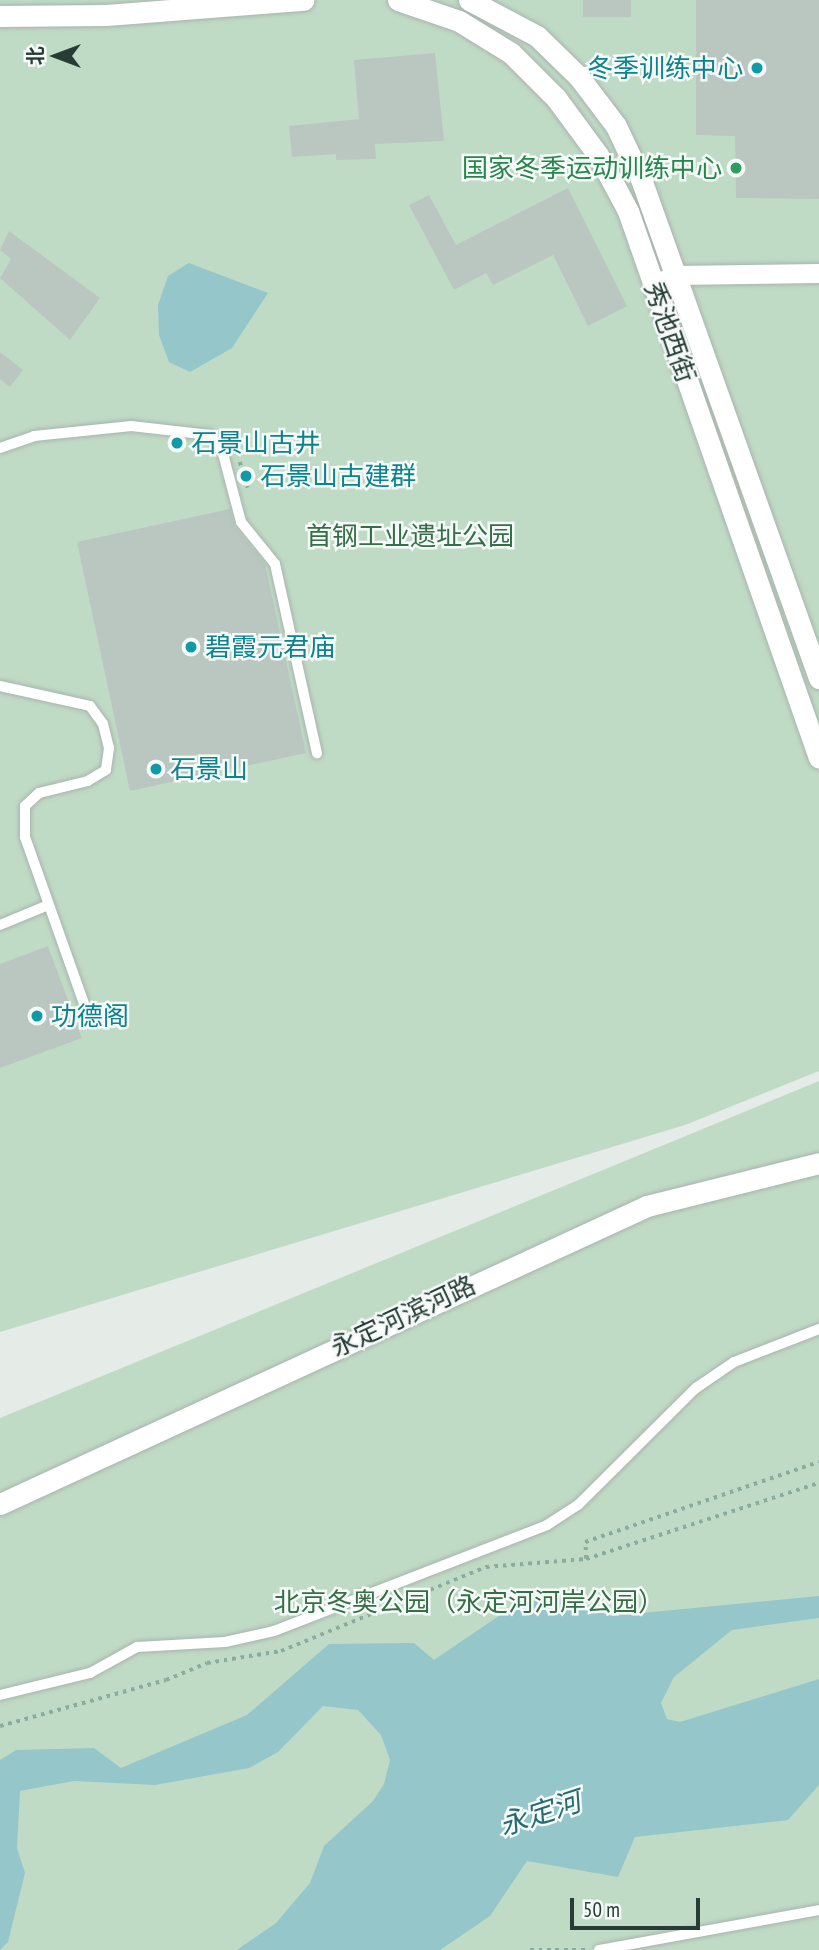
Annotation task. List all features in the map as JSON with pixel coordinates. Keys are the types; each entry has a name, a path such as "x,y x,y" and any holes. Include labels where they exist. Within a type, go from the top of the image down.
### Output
{"street":[{"path":"0,16 106,15 303,0"},
{"name":"秀池西街","path":"398,0 459,21 501,47 556,98 598,155 628,211 819,758"},
{"name":"秀池西街","path":"469,0 537,36 579,77 616,126 675,275 819,678"},
{"path":"654,285 675,275 819,273"},
{"name":"永定河滨河路","path":"0,1504 647,1206 819,1163"}],"lane":[{"path":"0,448 34,436 131,426 210,435 222,450 241,523 275,564 317,753"},
{"path":"0,686 90,706 103,724 109,748 106,770 88,781 39,793 25,806 25,837 85,1006"},
{"path":"0,925 48,905"},
{"path":"0,1695 90,1673 137,1647 225,1642 274,1631 547,1525 578,1504 696,1388 734,1362 819,1329"},
{"path":"596,1950 819,1910"}],"path":[{"path":"586,1559 585,1542 819,1462"},
{"path":"0,1726 166,1680 206,1663 281,1651 486,1567 586,1559 819,1483"},
{"path":"530,1950 596,1950"}],"green space":[{"name":"首钢工业遗址公园","path":"0,0 819,0 819,1071 685,1125 0,1332"},
{"name":"北京冬奥公园（永定河河岸公园）","path":"819,1081 819,1950 0,1950 0,1418"}],"water":[{"path":"189,263 268,293 232,348 190,372 169,362 159,335 158,305 168,276"},
{"name":"永定河","path":"536,1591 611,1616 819,1596 819,1618 732,1630 674,1677 661,1703 667,1719 680,1722 819,1679 819,1785 788,1820 635,1837 618,1877 527,1861 490,1916 440,1950 237,1950 276,1923 310,1883 324,1846 373,1801 384,1784 390,1760 381,1735 358,1710 323,1706 278,1752 249,1768 155,1785 74,1781 20,1791 17,1848 25,1873 8,1942 0,1950 0,1760 16,1750 94,1748 121,1768 247,1715 329,1644 414,1643 434,1660"}],"building":[{"path":"583,0 631,0 631,17 583,17"},
{"name":"冬季训练中心","path":"696,0 819,0 819,199 736,198 735,136 696,135"},
{"path":"435,53 444,141 375,144 376,159 336,160 336,154 292,157 289,126 359,119 354,60"},
{"path":"568,188 627,306 588,326 553,255 493,285 486,273 454,290 409,205 429,195 456,245"},
{"path":"9,231 100,298 70,340 0,278 11,259 0,250"},
{"path":"0,352 23,370 10,387 0,379"},
{"name":"碧霞元君庙","path":"230,509 235,527 265,564 306,753 130,791 77,542"},
{"name":"功德阁","path":"48,946 82,1038 0,1068 0,964"}],"place":[{"name":"冬季训练中心","path":"757,68"},
{"name":"国家冬季运动训练中心","path":"736,168"},
{"name":"石景山古井","path":"177,443"},
{"name":"石景山古建群","path":"246,476"},
{"name":"碧霞元君庙","path":"191,647"},
{"name":"石景山","path":"156,769"},
{"name":"功德阁","path":"37,1016"}]}
